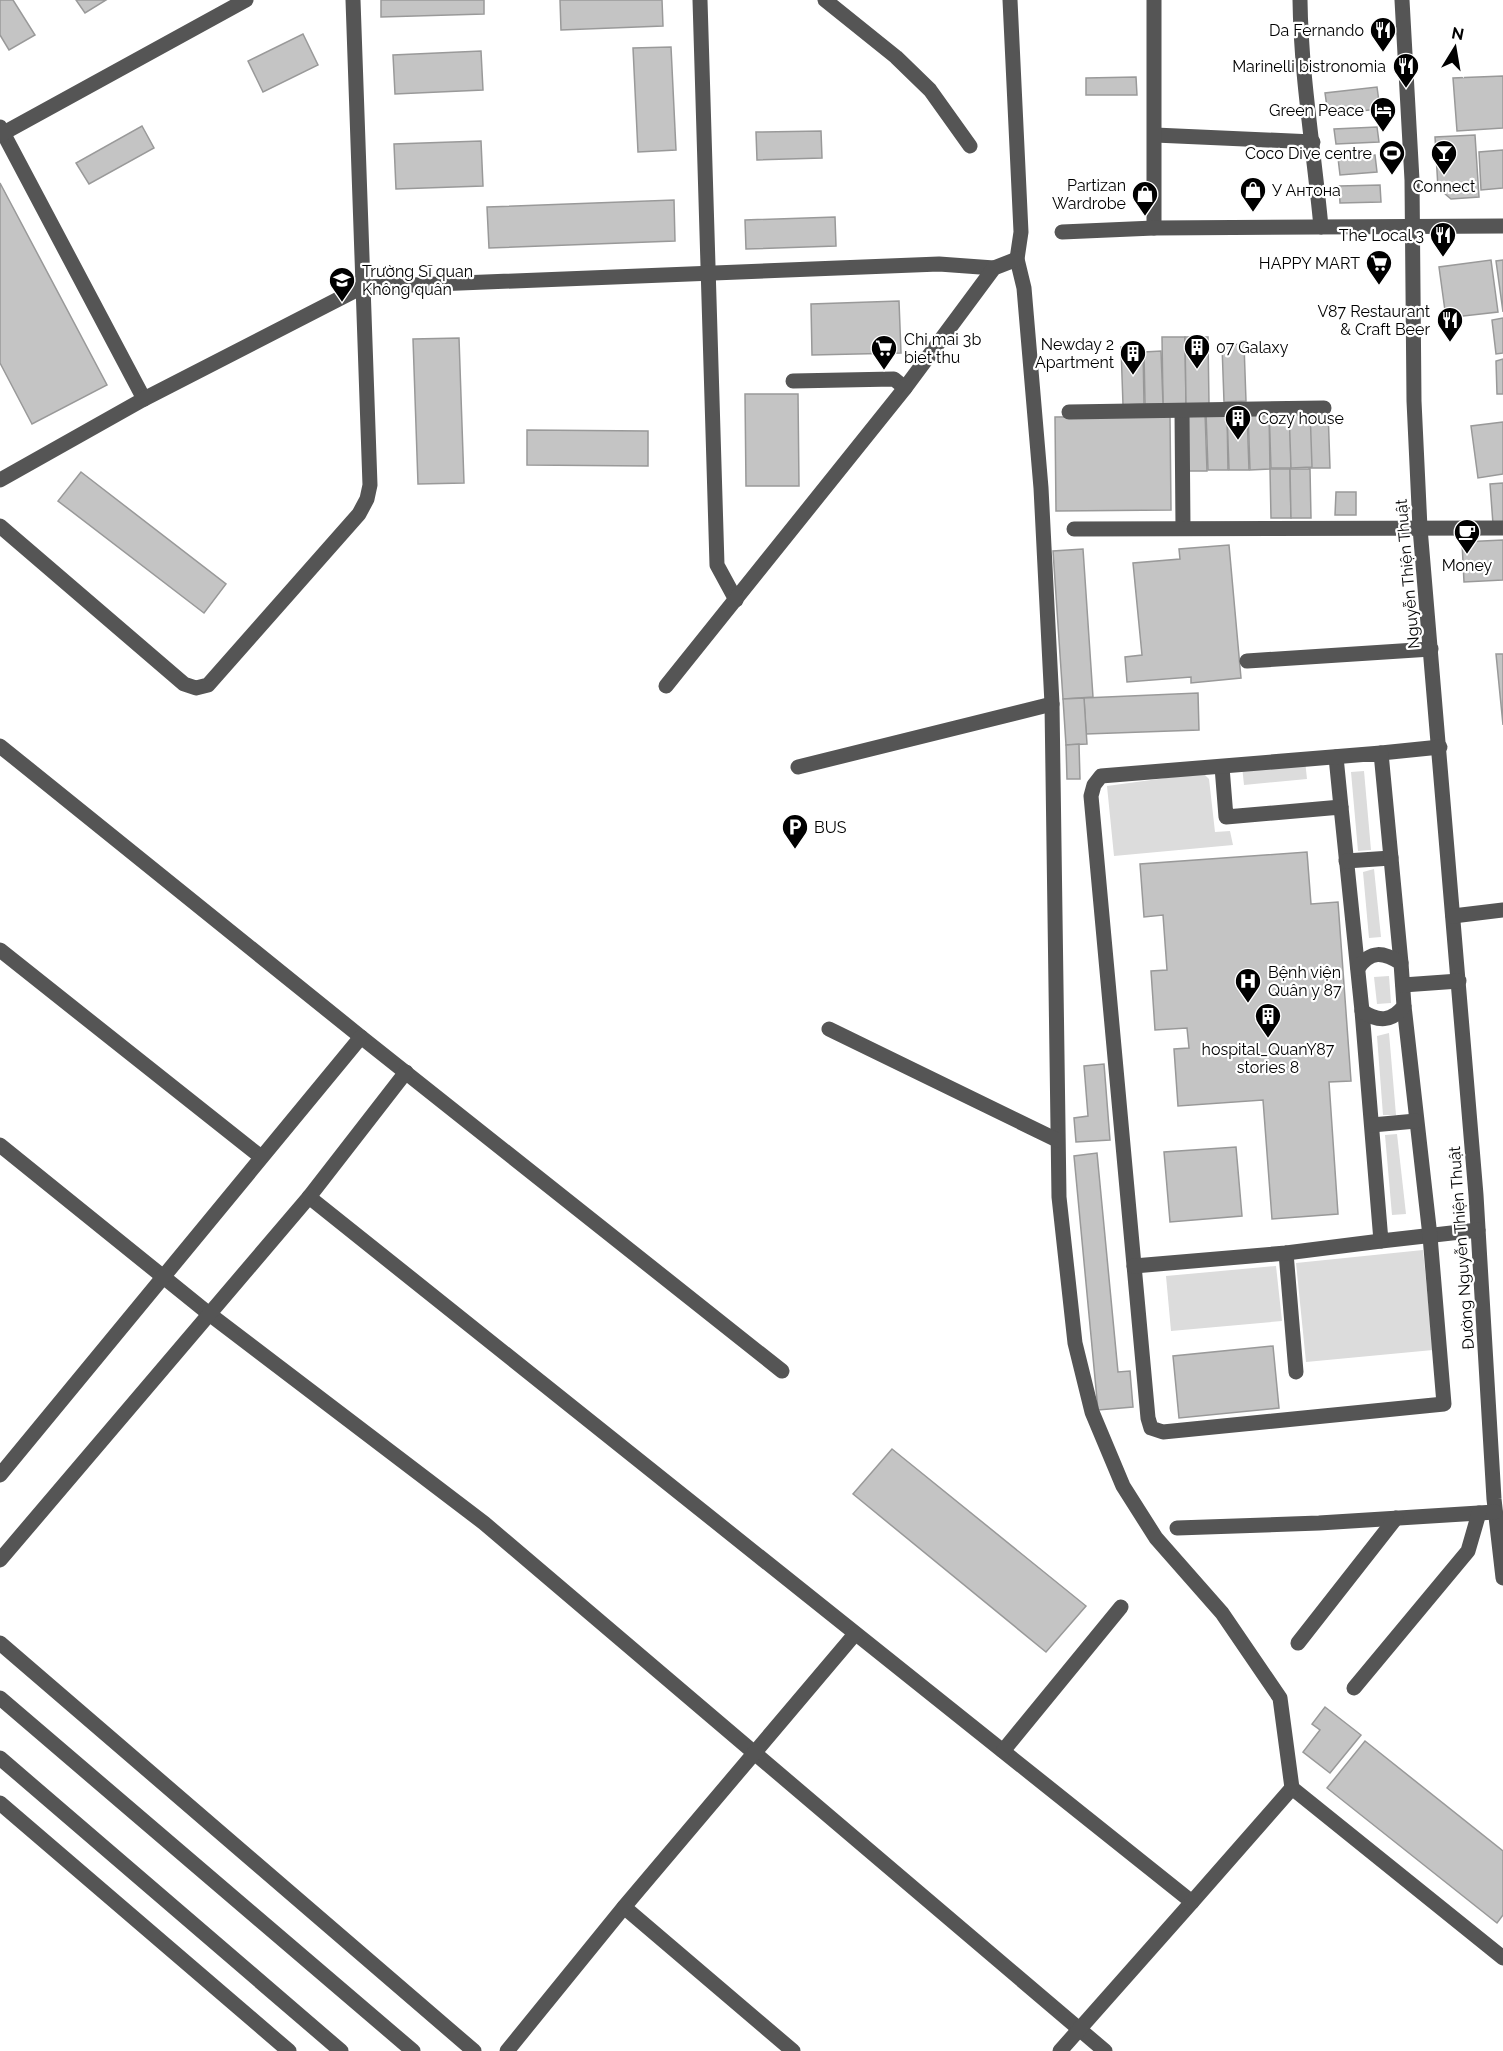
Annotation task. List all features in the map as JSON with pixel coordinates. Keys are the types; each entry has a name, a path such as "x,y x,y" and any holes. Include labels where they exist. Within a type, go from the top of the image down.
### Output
{"street":[{"path":"144,399 1,132 246,0"},
{"path":"0,526 184,684 196,688 208,685 359,514 367,499 370,485 353,0"},
{"path":"700,0 717,565 736,600"},
{"path":"825,0 896,57 930,90 970,146"},
{"path":"1010,0 1021,232 1017,259 1024,288 1040,476 1052,704 1057,1140 1064,1258 1072,1324 1083,1380 1092,1412 1123,1486 1168,1551 1222,1613 1280,1698 1292,1788 1503,1958"},
{"path":"1154,0 1154,228"},
{"path":"1300,0 1303,81 1313,142 1321,227"},
{"name":"Nguyễn Thiện Thuật","path":"1402,0 1413,229 1414,401 1420,528 1453,915"},
{"path":"1155,135 1313,142"},
{"path":"1062,232 1154,228 1413,229 1503,226"},
{"path":"0,480 144,399 362,286 939,264 994,268 1017,259"},
{"path":"666,686 904,388 994,268"},
{"path":"793,381 894,379 904,388"},
{"path":"1069,412 1324,408"},
{"path":"1182,411 1184,528"},
{"path":"1074,529 1503,528"},
{"path":"1247,661 1431,649"},
{"path":"798,767 1052,704"},
{"path":"0,746 361,1037 782,1371"},
{"path":"1382,753 1404,1006 1430,1236 1444,1404 1163,1432 1151,1428 1148,1418 1091,796 1094,785 1101,776 1440,747"},
{"path":"1336,757 1362,1011 1381,1241"},
{"path":"1222,767 1226,816 1341,807"},
{"path":"1347,861 1391,858"},
{"path":"1453,915 1503,910"},
{"name":"Đường Nguyễn Thiện Thuật","path":"1453,915 1503,1578"},
{"path":"0,950 261,1157"},
{"path":"1358,968 1365,958 1377,953 1390,956 1401,963"},
{"path":"1403,985 1459,981"},
{"path":"1362,1011 1370,1016 1386,1020 1397,1015 1404,1006"},
{"path":"830,1029 1057,1140"},
{"path":"0,1474 161,1276 361,1037"},
{"path":"0,1560 309,1197 406,1072"},
{"path":"1372,1125 1416,1121"},
{"path":"0,1145 208,1313 484,1523 1105,2051"},
{"path":"309,1197 1192,1902"},
{"path":"1134,1266 1286,1253 1478,1230"},
{"path":"1286,1253 1296,1372"},
{"path":"1177,1528 1479,1513 1497,1503"},
{"path":"1354,1688 1468,1551 1479,1513"},
{"path":"1298,1643 1396,1518"},
{"path":"1003,1751 1121,1607"},
{"path":"507,2051 624,1907 855,1634"},
{"path":"0,1643 474,2051"},
{"path":"0,1698 413,2051"},
{"path":"0,1758 341,2051"},
{"path":"1060,2051 1292,1788"},
{"path":"0,1803 289,2051"},
{"path":"624,1907 793,2051"}],"shaded area":[{"path":"1305,760 1307,779 1244,785 1242,766"},
{"path":"1364,771 1371,850 1358,851 1351,772"},
{"path":"1203,773 1209,779 1215,832 1230,831 1233,845 1114,856 1107,786"},
{"path":"1374,869 1381,937 1369,938 1363,872"},
{"path":"1389,976 1391,1003 1377,1004 1374,977"},
{"path":"1389,1033 1396,1115 1383,1115 1377,1036"},
{"path":"1397,1134 1406,1214 1392,1215 1385,1135"},
{"path":"1423,1250 1433,1350 1306,1362 1296,1263"},
{"path":"1276,1266 1282,1321 1171,1331 1166,1276"}],"building":[{"path":"0,0 13,0 35,35 9,50 0,35"},
{"path":"76,0 106,0 85,13"},
{"path":"381,0 484,0 484,14 381,17"},
{"path":"560,0 662,0 663,26 561,30"},
{"path":"303,34 318,65 263,92 248,61"},
{"path":"671,47 676,150 638,152 633,48"},
{"path":"481,51 483,90 395,94 393,55"},
{"path":"1503,76 1503,128 1457,131 1453,78"},
{"path":"1136,77 1137,95 1086,95 1086,78"},
{"path":"1377,87 1380,109 1328,114 1325,93"},
{"path":"142,126 154,148 89,184 76,163"},
{"path":"1377,127 1379,142 1336,144 1334,129"},
{"path":"821,131 822,158 757,160 756,132"},
{"path":"1475,135 1479,197 1451,199 1438,188 1435,137"},
{"path":"481,141 483,186 396,189 394,144"},
{"path":"1503,150 1503,188 1481,190 1479,152"},
{"path":"1375,155 1377,172 1340,175 1338,158"},
{"path":"0,183 107,385 32,424 0,363"},
{"path":"1380,185 1381,202 1340,203 1339,186"},
{"path":"674,200 675,241 489,248 487,207"},
{"path":"835,217 836,246 746,249 745,220"},
{"path":"1491,260 1498,312 1446,318 1439,267"},
{"path":"1503,260 1503,312 1496,261"},
{"path":"899,301 901,353 812,355 811,304"},
{"path":"1503,318 1503,353 1496,354 1492,320"},
{"path":"1162,337 1185,337 1186,404 1163,404"},
{"name":"07 Galaxy","path":"1185,337 1208,337 1209,404 1186,404"},
{"path":"459,338 464,483 418,484 413,339"},
{"path":"1244,344 1246,401 1224,402 1222,345"},
{"name":"Newday 2 Apartment","path":"1121,347 1143,347 1144,404 1123,405"},
{"path":"1161,351 1163,404 1145,404 1144,352"},
{"path":"1503,359 1503,394 1497,394 1496,361"},
{"path":"745,394 798,394 799,486 746,486"},
{"path":"1290,409 1291,468 1271,468 1269,410"},
{"path":"1308,409 1328,409 1330,468 1309,468"},
{"path":"1310,409 1312,467 1291,468 1289,410"},
{"path":"1227,411 1228,470 1208,470 1206,412"},
{"name":"Cozy house","path":"1247,411 1249,470 1229,470 1227,412"},
{"path":"1248,411 1269,411 1270,469 1250,470"},
{"path":"1205,412 1207,471 1186,471 1185,413"},
{"path":"1170,416 1171,510 1056,511 1055,417"},
{"path":"1503,422 1503,474 1478,478 1471,426"},
{"path":"527,430 648,431 648,466 527,465"},
{"path":"1270,469 1290,469 1291,518 1271,518"},
{"path":"1290,469 1310,469 1311,518 1291,518"},
{"path":"81,472 226,584 204,613 58,501"},
{"path":"1503,483 1503,523 1493,524 1490,484"},
{"path":"1336,492 1356,492 1356,515 1335,515"},
{"path":"1503,540 1503,580 1464,582 1462,542"},
{"path":"1229,545 1241,678 1191,683 1191,677 1127,682 1125,657 1142,655 1133,563 1180,559 1179,549"},
{"path":"1083,549 1093,697 1063,699 1053,551"},
{"path":"1496,654 1503,654 1503,725"},
{"path":"1198,693 1199,730 1086,734 1084,698"},
{"path":"1084,698 1087,744 1066,745 1063,699"},
{"path":"1079,744 1080,779 1067,779 1066,745"},
{"name":"hospital_QuanY87 stories 8","path":"1307,852 1311,904 1338,902 1351,1081 1329,1082 1338,1214 1272,1219 1263,1100 1178,1106 1174,1049 1189,1048 1187,1028 1155,1030 1151,971 1167,970 1163,915 1144,917 1140,864"},
{"path":"1104,1064 1110,1140 1076,1142 1074,1118 1088,1116 1084,1066"},
{"path":"1236,1147 1242,1216 1170,1222 1164,1152"},
{"path":"1097,1153 1118,1372 1130,1371 1133,1407 1098,1410 1074,1156"},
{"path":"1273,1346 1279,1408 1179,1418 1173,1356"},
{"path":"892,1449 1086,1606 1046,1652 853,1494"},
{"path":"1325,1707 1361,1735 1330,1773 1303,1752 1320,1730 1312,1724"},
{"path":"1365,1741 1503,1851 1503,1915 1497,1923 1327,1788"}],"place":[{"name":"Da Fernando","path":"1383,53"},
{"name":"Marinelli bistronomia","path":"1406,89"},
{"name":"Green Peace","path":"1383,133"},
{"name":"Coco Dive centre","path":"1392,176"},
{"name":"Connect","path":"1444,176"},
{"name":"У Антона","path":"1253,213"},
{"name":"Partizan Wardrobe","path":"1145,217"},
{"name":"The Local 3","path":"1443,258"},
{"name":"HAPPY MART","path":"1379,286"},
{"name":"Trường Sĩ quan Không quân","path":"342,303"},
{"name":"V87 Restaurant & Craft Beer","path":"1450,343"},
{"name":"07 Galaxy","path":"1197,370"},
{"name":"Chi mai 3b biet thu","path":"884,371"},
{"name":"Newday 2 Apartment","path":"1133,376"},
{"name":"Cozy house","path":"1238,441"},
{"name":"Money","path":"1467,555"},
{"name":"BUS","path":"795,850"},
{"name":"Bệnh viện Quân y 87","path":"1248,1004"},
{"name":"hospital_QuanY87 stories 8","path":"1268,1039"}]}
